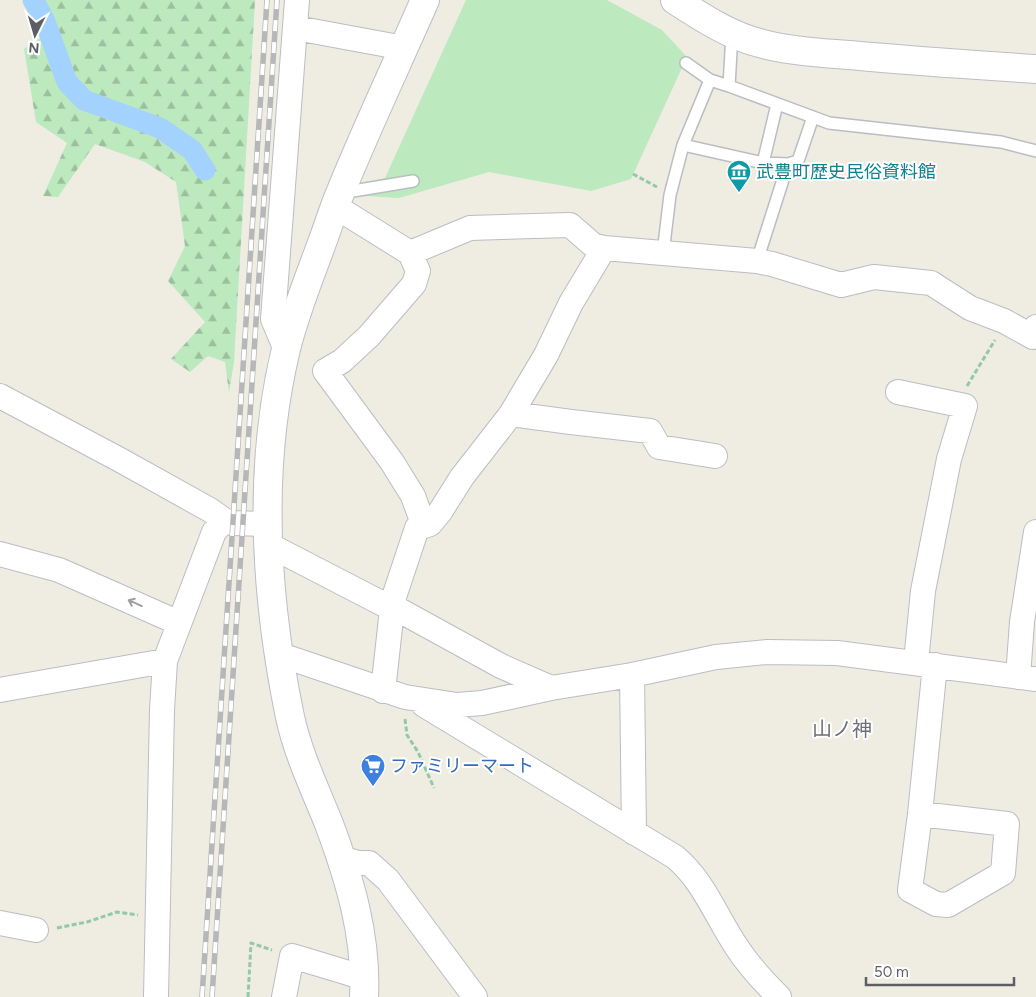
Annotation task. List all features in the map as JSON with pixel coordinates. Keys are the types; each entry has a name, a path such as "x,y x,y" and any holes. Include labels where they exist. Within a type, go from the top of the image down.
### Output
{"street":[{"path":"286,350 273,319 297,0"},
{"path":"284,997 292,956 364,987 362,943 355,902 341,858 311,784 293,730 278,654 272,617 268,535 271,433 286,350 297,310 338,200 425,0"},
{"path":"675,0 732,34 763,44 799,51 1036,69"},
{"path":"296,28 404,48"},
{"path":"338,200 410,253 418,272 414,284 369,336 342,361 324,371 392,462 413,496 424,526"},
{"path":"410,253 470,228 570,225 593,245 604,248 757,261 841,285 874,277 931,283 970,308 1004,321 1034,337 1036,327"},
{"path":"383,690 393,600 417,528 430,524 440,512 462,476 510,414 546,355 571,303 604,248"},
{"path":"898,392 965,406 949,460 923,591 925,664 920,814 910,890 936,904 948,905 1003,873 1007,824 920,814"},
{"path":"0,396 122,461 210,510 224,520 268,535 393,608 502,666 551,688"},
{"path":"510,414 650,431 659,447 714,456"},
{"path":"156,997 162,710 165,661 214,532 224,520"},
{"path":"278,654 414,700 456,705 632,675 716,657 767,652 837,653 1027,678 1022,622 1036,532"},
{"path":"0,554 60,570 179,623"},
{"path":"0,690 165,661"},
{"path":"632,675 634,833"},
{"path":"414,700 674,857 688,868 698,880 737,948 758,976 779,997"},
{"path":"341,858 358,863 369,863 388,880 475,997"},
{"path":"0,923 36,930"}],"lane":[{"path":"729,86 732,34"},
{"path":"686,63 710,80 829,124 1001,142 1036,151"},
{"path":"663,253 670,195 683,145 710,80"},
{"path":"763,163 777,104"},
{"path":"683,145 763,163 788,164 798,161 813,118"},
{"path":"757,261 788,164"},
{"path":"338,200 413,181"}],"path":[{"path":"634,174 670,195"},
{"path":"957,404 998,335 1004,321"},
{"path":"405,722 406,736 418,752 434,788"},
{"path":"36,930 87,922 117,912 158,917"},
{"path":"248,997 251,943 273,950"}],"green space":[{"path":"35,0 255,0 234,362 229,393 225,362 208,356 190,372 171,359 205,322 168,281 185,246 176,182 145,162 95,144 58,197 43,196 67,143 36,122 24,49 43,36"},
{"path":"466,0 607,0 662,30 687,57 631,179 591,191 489,172 399,198 365,196 369,182 385,178"}],"waterway":[{"path":"33,0 44,19 67,82 84,100 160,128 192,150 205,170"}],"railway":[{"path":"202,997 267,0"},
{"path":"212,997 277,0"}],"place":[{"name":"武豊町歴史民俗資料館","path":"739,193"},
{"name":"ファミリーマート","path":"373,787"}],"district":[{"name":"山ノ神","path":"842,729"}]}
